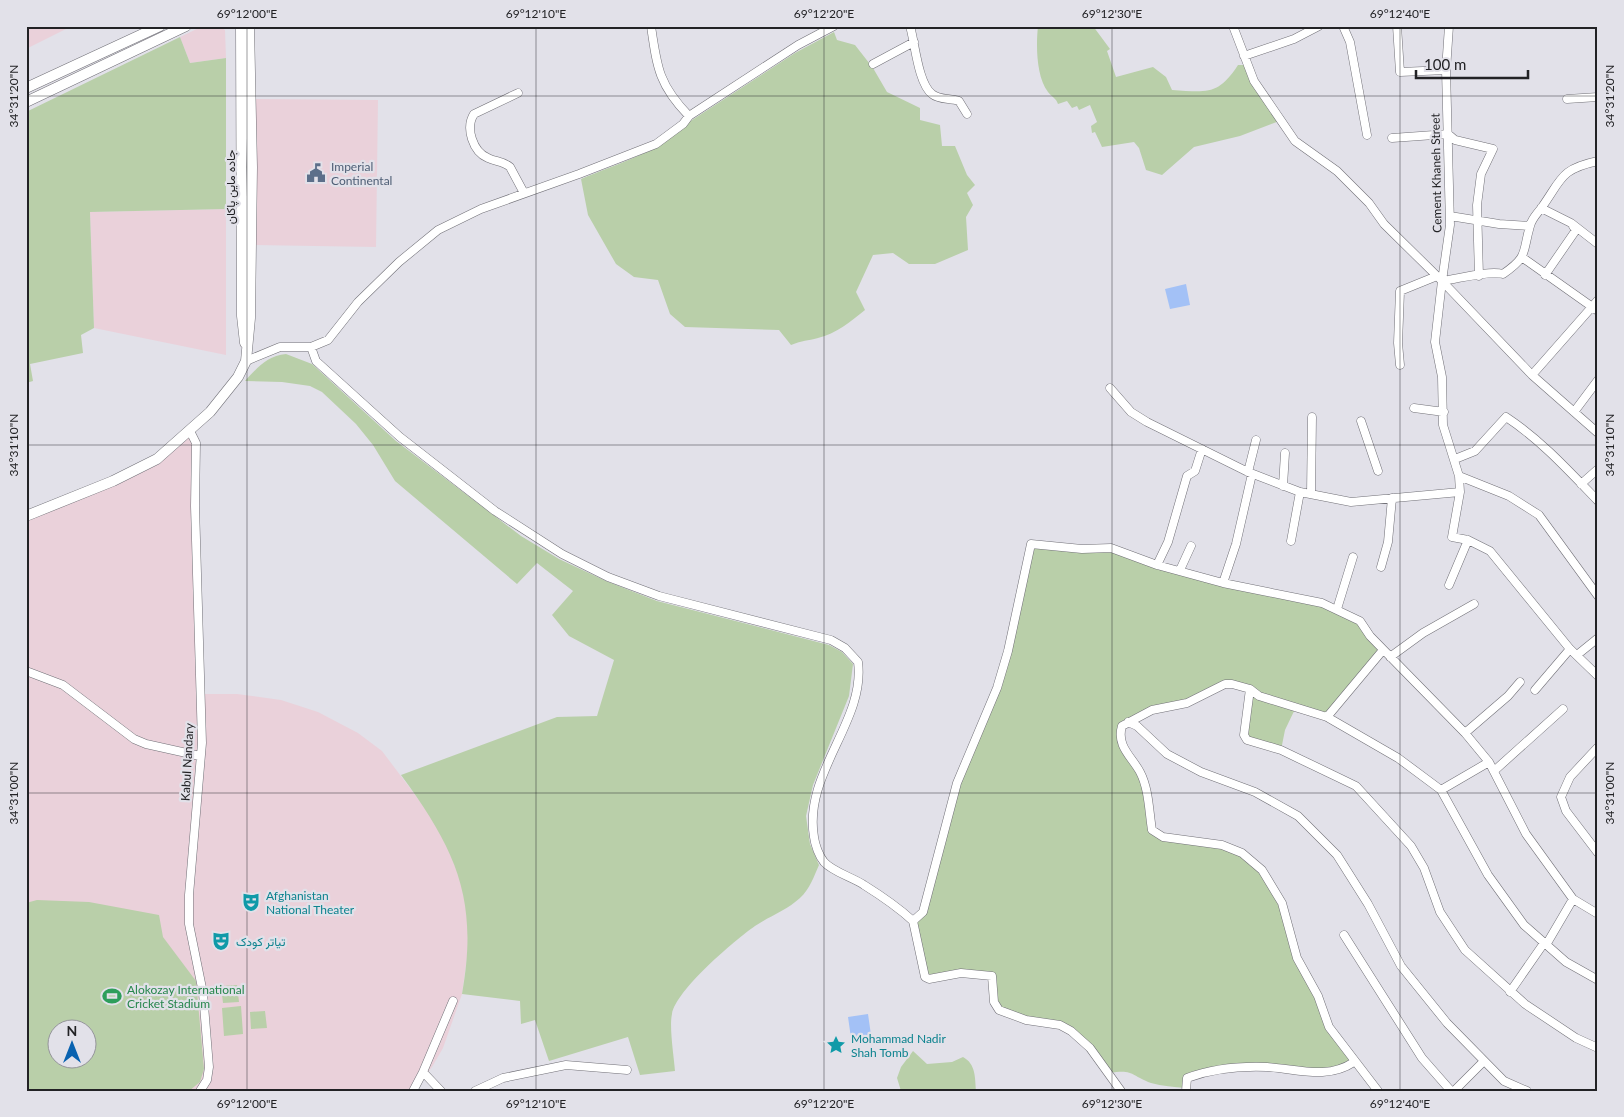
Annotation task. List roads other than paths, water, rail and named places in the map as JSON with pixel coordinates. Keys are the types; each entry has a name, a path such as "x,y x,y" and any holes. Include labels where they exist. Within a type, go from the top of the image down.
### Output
{"main road":[{"path":"26,88 160,26"},
{"path":"26,102 186,26"},
{"name":"جاده ماین پاکان","path":"241,26 242,336 246,346"},
{"name":"جاده ماین پاکان","path":"26,516 113,481 158,458 190,432 210,412 238,377 246,361 246,346 249,336 252,167 249,26"}],"street":[{"path":"650,26 658,71 670,97 688,116"},
{"path":"246,361 280,347 311,347 328,340 358,302 399,262 438,230 481,209 656,144 683,124 688,116 798,45 834,26"},
{"path":"910,26 919,68 927,89 940,98 959,100 967,114"},
{"path":"1233,26 1254,81 1295,141 1337,171 1369,204 1384,224 1532,375 1598,433"},
{"path":"1244,56 1294,39 1319,26"},
{"path":"1343,26 1350,42 1367,135"},
{"path":"1397,26 1400,72 1446,70"},
{"name":"Cement Khaneh Street","path":"1449,26 1446,70 1450,216 1439,278 1434,342 1442,377 1444,425 1459,476 1460,492 1452,537 1468,540"},
{"path":"873,64 914,42"},
{"path":"518,93 474,114 470,136 478,149 487,158 510,167 524,193"},
{"path":"1567,98 1598,97"},
{"path":"1392,138 1448,134 1455,140 1493,149 1481,174 1477,206 1479,276"},
{"path":"1400,365 1398,343 1400,291 1439,278 1479,276 1494,271 1504,274 1523,258 1533,216 1541,208 1562,176 1576,165 1598,161"},
{"path":"1541,208 1571,223 1598,244"},
{"path":"1450,216 1478,219 1499,224 1530,226"},
{"path":"1545,275 1576,230 1571,223"},
{"path":"1523,258 1594,308"},
{"path":"1532,375 1594,308 1598,300"},
{"path":"311,347 316,361 400,437 496,511 562,554 608,577 658,596 831,640 845,648 858,662 858,684 818,786 811,816 815,843 825,863 864,885 913,921 925,977 929,979 960,973 992,976 994,1002 998,1010 1026,1020 1060,1025 1071,1031 1090,1048 1121,1091"},
{"path":"1574,412 1598,380"},
{"path":"1110,388 1132,412 1250,473 1300,492 1351,502 1460,492"},
{"path":"1414,408 1444,412"},
{"path":"1310,494 1312,417"},
{"path":"1455,459 1475,450 1506,417 1523,428 1557,458 1598,501"},
{"path":"1361,421 1378,471"},
{"name":"Kabul Nandary","path":"190,432 196,444 195,506 202,743 189,895 189,924 203,993 209,1067 207,1080 202,1090"},
{"path":"1223,583 1236,544 1256,440"},
{"path":"1157,565 1168,542 1187,476 1195,471 1202,449"},
{"path":"1283,486 1285,452"},
{"path":"1581,484 1598,469"},
{"path":"1459,476 1509,496 1539,516 1598,596"},
{"path":"1291,541 1300,492"},
{"path":"1381,567 1388,542 1392,498"},
{"path":"1449,585 1468,540 1490,551 1570,650 1598,676"},
{"path":"913,921 923,912 957,783 997,688 1008,651 1031,544 1082,549 1111,548 1157,565 1223,583 1322,604 1337,609 1360,621 1370,636 1464,733 1489,762 1526,834 1573,899 1598,914"},
{"path":"1180,570 1191,546"},
{"path":"1337,609 1353,558"},
{"path":"1390,657 1429,629 1474,604"},
{"path":"1576,655 1598,638"},
{"path":"1327,717 1383,650"},
{"path":"1535,690 1570,650"},
{"path":"26,671 63,685 134,739 146,744 200,756"},
{"path":"1464,733 1508,696 1520,682"},
{"path":"1378,1091 1329,1027 1318,996 1297,958 1282,903 1262,870 1242,853 1222,845 1163,838 1152,830 1146,789 1140,771 1130,759 1120,736 1122,726 1152,710 1187,703 1225,684 1250,689 1259,696 1327,717 1398,758 1440,790 1488,876 1524,925 1566,962 1598,980"},
{"path":"1250,689 1244,734 1247,740 1281,750 1356,786 1411,846 1424,868 1440,912 1465,950 1510,992 1576,1038 1598,1048"},
{"path":"1494,771 1562,709"},
{"path":"1128,722 1137,726 1167,754 1201,772 1255,792 1298,816 1337,855 1368,904 1401,966 1447,1023 1483,1062 1504,1081 1526,1091"},
{"path":"1598,747 1570,777 1561,797 1566,812 1598,853"},
{"path":"1440,790 1489,762"},
{"path":"1510,992 1545,944 1573,899"},
{"path":"1344,935 1422,1058 1452,1091 1483,1062"},
{"path":"413,1091 423,1072 452,1001"},
{"path":"1186,1091 1187,1078 1213,1071 1268,1067 1327,1073 1340,1071 1354,1062"},
{"path":"475,1091 503,1078 566,1065 627,1070"},
{"path":"423,1072 441,1091"}],"water":[{"path":"1186,284 1190,305 1170,309 1165,289"},
{"path":"868,1014 871,1035 851,1038 848,1017"}],"place":[{"name":"Imperial Continental","path":"316,173"},
{"name":"Afghanistan National Theater","path":"251,902"},
{"name":"تیاتر کودک","path":"221,941"},
{"name":"Alokozay International Cricket Stadium","path":"112,996"},
{"name":"Mohammad Nadir Shah Tomb","path":"836,1045"}]}
